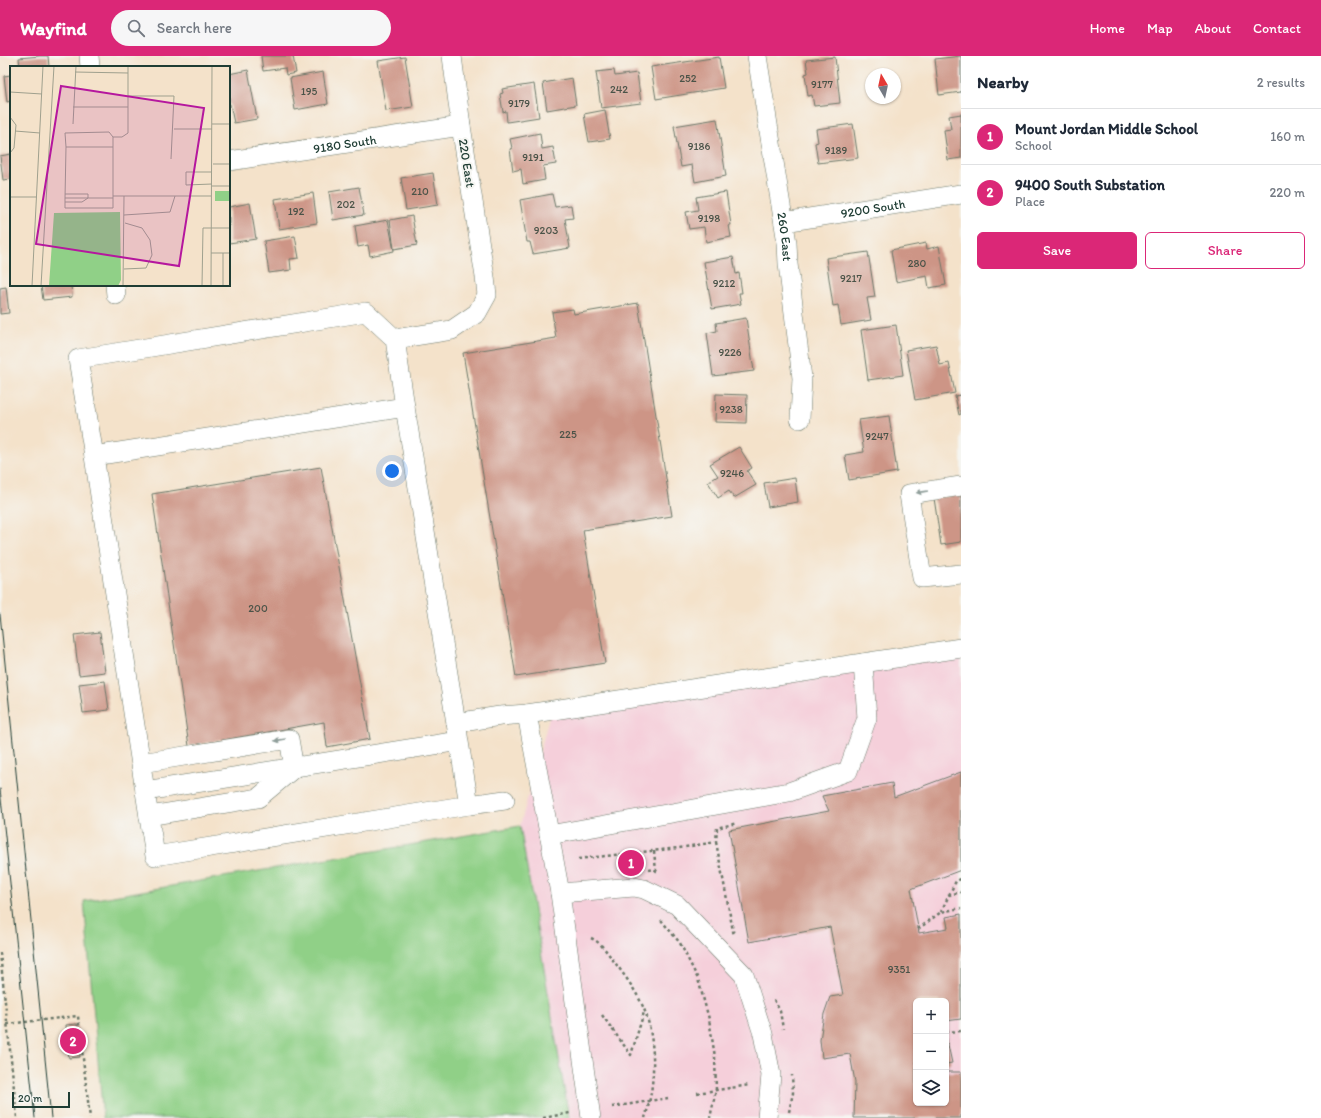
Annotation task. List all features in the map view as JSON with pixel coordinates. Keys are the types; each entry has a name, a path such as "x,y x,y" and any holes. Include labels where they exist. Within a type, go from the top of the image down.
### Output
{"street":[{"path":"89,56 90,66"},
{"name":"220 East","path":"395,339 452,330 478,313 487,295 461,126 452,56"},
{"name":"260 East","path":"757,56 784,222 802,378 800,419"},
{"name":"9180 South","path":"230,161 461,126"},
{"name":"9200 South","path":"784,222 961,194"},
{"path":"469,806 395,339 366,312 78,359 155,856 469,806 505,800"},
{"path":"94,456 405,407"},
{"path":"961,486 909,494 922,578 961,574"},
{"path":"145,791 294,768 457,732 500,716 527,714 961,648"},
{"path":"549,835 789,792 848,771 867,718 863,663"},
{"path":"527,714 560,893 590,1118"},
{"path":"141,763 289,739 294,768"},
{"path":"149,816 258,798 294,768"},
{"path":"560,893 634,887 644,889 677,905 744,975 763,1034 771,1075 767,1118"}],"path":[{"path":"716,842 734,940"},
{"path":"654,851 656,871"},
{"path":"941,912 956,881 961,879"},
{"path":"949,895 961,892"},
{"path":"918,929 941,912 961,908"},
{"path":"660,918 680,943 698,979 709,1020 715,1057 716,1090 710,1118"},
{"path":"591,938 598,942 625,976 647,1018 653,1051 650,1100 645,1118"},
{"path":"0,953 17,1118"},
{"path":"602,1015 630,1055 644,1011"},
{"path":"7,1024 78,1016 90,1118"},
{"path":"949,1032 961,1030"},
{"path":"697,1093 757,1084"},
{"path":"612,1106 668,1098"},
{"path":"543,1118 570,1113"}],"shaded area":[{"path":"961,647 961,1118 103,1118 84,901 520,826 550,714"}],"green space":[{"path":"520,826 569,1118 103,1118 84,901"}],"building":[{"path":"48,56 49,66 20,66 19,58"},
{"path":"261,56 293,56 296,73 286,75 285,68 263,71"},
{"path":"961,56 961,92 939,95 935,59"},
{"path":"405,57 413,107 386,111 378,61"},
{"path":"719,57 724,88 656,99 651,67"},
{"path":"835,57 840,103 814,106 812,95 808,96 805,74 808,73 806,60"},
{"path":"248,70 257,119 234,123 230,104 230,74"},
{"path":"614,70 615,76 637,73 641,103 601,108 596,72"},
{"path":"323,72 328,104 295,110 290,78"},
{"path":"10,75 10,101 7,102 4,76"},
{"path":"572,78 576,105 547,110 543,83"},
{"path":"534,84 539,117 507,122 506,111 503,112 500,94 503,93 502,89"},
{"path":"605,110 610,139 589,142 584,114"},
{"path":"961,114 961,158 948,160 944,130 951,129 949,116"},
{"path":"717,119 726,176 695,182 692,165 681,167 674,126"},
{"path":"853,124 858,158 818,163 815,143 818,142 816,129"},
{"path":"540,133 542,149 553,147 556,164 543,166 545,180 523,184 521,169 513,171 510,139"},
{"path":"10,154 10,179 3,180 0,156"},
{"path":"433,173 438,205 406,210 401,178"},
{"path":"359,187 364,215 333,220 329,192"},
{"path":"726,192 731,225 729,225 731,237 706,242 704,227 689,229 686,212 698,210 696,197"},
{"path":"313,193 317,223 279,229 275,199"},
{"path":"552,194 555,207 571,205 573,218 565,219 570,248 533,254 530,242 527,242 520,200"},
{"path":"250,203 256,239 230,243 230,207"},
{"path":"412,216 417,245 394,249 390,220"},
{"path":"388,220 394,251 370,256 368,245 358,247 355,226"},
{"path":"295,236 299,258 290,259 291,270 269,273 264,241"},
{"path":"926,243 927,249 939,246 946,285 929,288 927,276 896,282 891,250"},
{"path":"868,252 875,297 867,298 871,320 841,325 838,305 833,306 826,258"},
{"path":"733,257 736,274 739,273 742,293 739,293 741,304 712,309 704,262"},
{"path":"41,286 71,286 72,297 43,300"},
{"path":"6,287 9,313 0,314 0,288"},
{"path":"638,303 672,516 583,530 605,663 516,677 463,353 556,338 552,312 573,309 574,314"},
{"path":"746,318 754,371 713,376 707,333 717,331 716,323"},
{"path":"896,325 903,375 868,380 861,330"},
{"path":"936,345 940,365 949,363 955,393 915,400 906,350"},
{"path":"716,394 747,395 746,423 715,422"},
{"path":"961,395 961,414 959,415 955,396"},
{"path":"889,416 897,472 849,480 845,455 864,452 859,420"},
{"path":"739,447 752,468 747,471 756,485 734,498 729,491 718,498 708,482 718,476 710,464"},
{"path":"321,467 370,739 327,747 324,722 189,746 152,494"},
{"path":"795,478 798,502 768,507 764,483"},
{"path":"961,494 961,542 941,545 934,498"},
{"path":"100,632 105,672 79,675 74,635"},
{"path":"105,681 109,710 83,713 79,684"},
{"path":"961,772 961,870 911,889 919,933 948,928 946,917 961,914 961,1019 949,1021 949,998 913,998 913,1106 949,1106 949,1072 961,1072 961,1118 854,1118 855,1082 850,1054 822,1058 820,1040 824,1014 830,997 843,995 830,927 749,942 729,830 829,811 822,796 892,783 894,797"},
{"path":"77,1024 80,1057 69,1058 66,1025"},
{"path":"949,1050 952,1063 949,1064"}],"tram line":[{"path":"0,614 51,1118"},
{"path":"0,789 35,1118"}],"place":[{"name":"Mount Jordan Middle School","path":"631,863"},
{"name":"9400 South Substation","path":"73,1041"}]}
